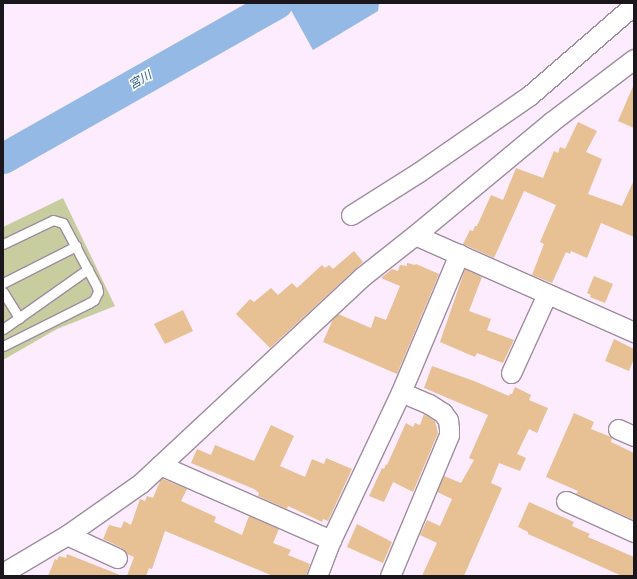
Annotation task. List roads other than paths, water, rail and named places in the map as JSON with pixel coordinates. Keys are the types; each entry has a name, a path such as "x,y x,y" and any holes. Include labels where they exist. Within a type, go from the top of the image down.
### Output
{"street":[{"path":"351,215 419,172 530,95 634,4"},
{"path":"13,573 141,483 363,276 415,235 551,122 634,59"},
{"path":"415,235 634,332"},
{"path":"316,576 331,540 401,392 459,254"},
{"path":"511,373 547,294"},
{"path":"390,576 449,435 448,420 443,413 429,404 401,392"},
{"path":"160,465 331,540"},
{"path":"566,501 634,532"},
{"path":"67,535 117,558"}],"lane":[{"path":"3,244 53,220 63,224 97,287 97,296 94,300 3,346"},
{"path":"3,283 76,246"},
{"path":"3,329 88,269"},
{"path":"3,292 19,318"}],"water":[{"path":"287,3 379,3 378,11 313,50"}],"waterway":[{"name":"宮川","path":"3,158 277,3"}]}
